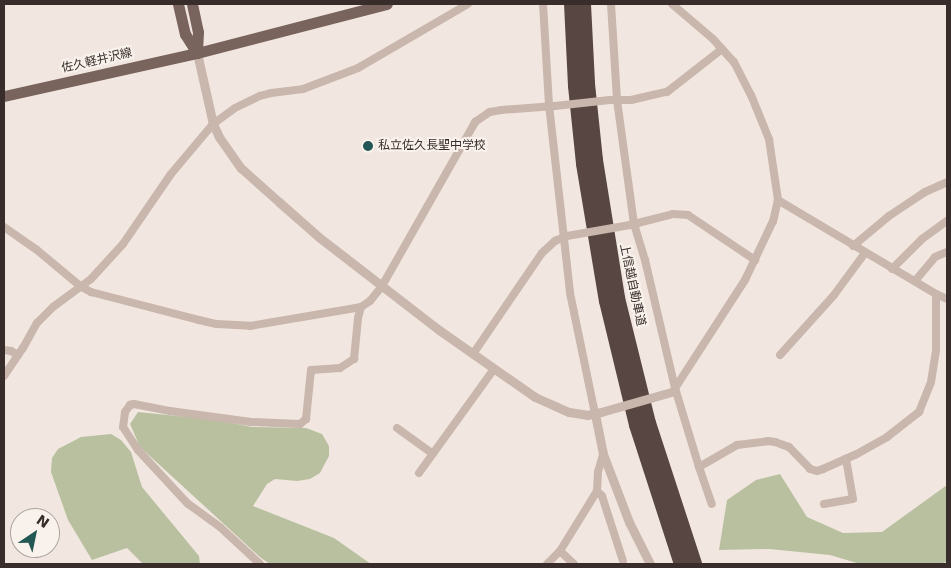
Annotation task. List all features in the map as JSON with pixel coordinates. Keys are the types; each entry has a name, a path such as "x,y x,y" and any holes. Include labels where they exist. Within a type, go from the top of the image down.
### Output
{"highway":[{"name":"上信越自動車道","path":"574,5 575,86 583,164 606,301 636,424 681,564"},
{"name":"上信越自動車道","path":"574,5 588,84 596,160 618,298 649,423 695,564"}],"main road":[{"path":"178,4 185,34 197,53"},
{"path":"192,4 198,32 197,53"},
{"name":"佐久軽井沢線","path":"4,96 197,53 387,4"}],"street":[{"path":"4,376 37,323 91,278 123,244 166,180 195,142 213,124 234,108 260,96 303,89 358,68 468,4"},
{"path":"543,4 570,294 598,413 603,454 628,522 650,564"},
{"path":"611,4 614,100 632,225 645,260 673,390 712,504"},
{"path":"197,53 213,124 226,150 241,168 320,238 494,369 558,409 579,414 598,413 673,390 736,295 755,260 772,221 778,200 769,139 734,62 713,39 672,4"},
{"path":"4,226 37,250 80,286 91,292 131,304 217,324 250,326 361,307 370,301 382,286 475,122 490,112 501,110 631,100 666,92 722,49"},
{"path":"853,246 889,216 925,192 947,182"},
{"path":"778,200 853,246 947,299"},
{"path":"473,354 542,253 548,246 565,236 632,225 673,214 688,215 755,260"},
{"path":"892,268 922,239 947,220"},
{"path":"915,281 935,257 947,252"},
{"path":"780,355 834,294 865,253"},
{"path":"699,467 737,445 753,442 776,442 796,452 805,466 817,471 846,459 887,437 919,412 926,399 935,367 936,294"},
{"path":"260,564 220,527 188,504 138,450 123,427 125,412 130,405 134,404 251,422 300,424 306,419 311,370 340,368 354,359 358,318 361,307"},
{"path":"4,350 11,350 18,355"},
{"path":"419,473 494,369"},
{"path":"397,428 433,454"},
{"path":"547,564 560,551 597,491 598,472 603,454"},
{"path":"824,504 853,499 846,459"},
{"path":"597,491 602,496 623,561"},
{"path":"560,551 574,564"}],"green space":[{"path":"138,412 217,420 252,427 306,428 322,434 329,446 329,456 320,473 310,479 297,481 275,479 267,484 253,506 334,538 371,564 270,564 261,558 140,447 130,424"},
{"path":"111,434 121,440 131,452 142,487 199,556 200,564 143,564 127,548 92,560 68,520 51,472 52,458 58,449 81,437"},
{"path":"780,474 807,517 843,533 882,532 947,485 947,562 938,564 860,564 830,555 769,549 719,550 727,500 756,480"}],"place":[{"name":"私立佐久長聖中学校","path":"368,146"}]}
